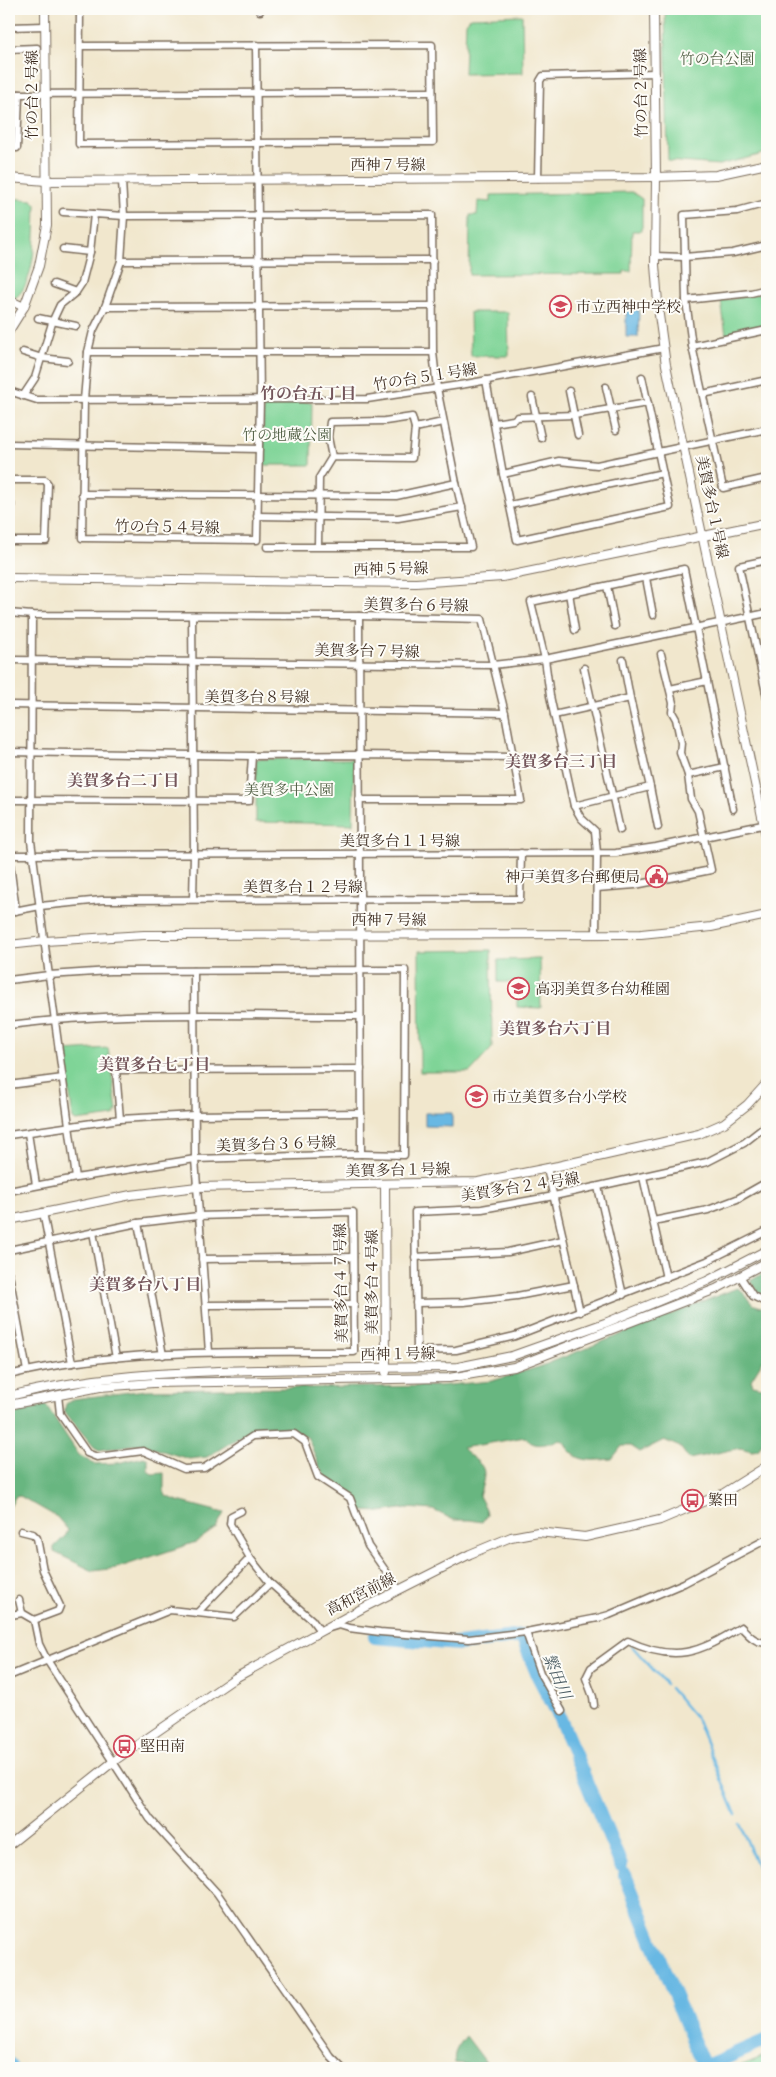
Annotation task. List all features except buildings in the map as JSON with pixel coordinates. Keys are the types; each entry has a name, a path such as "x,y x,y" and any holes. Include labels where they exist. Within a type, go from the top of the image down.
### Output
{"street":[{"name":"竹の台２号線","path":"9,331 24,307 39,266 47,225 45,9"},
{"path":"80,9 79,144 433,142 432,44 80,46"},
{"name":"竹の台２号線","path":"654,9 656,177"},
{"path":"9,27 45,26"},
{"name":"竹の台５４号線","path":"122,181 124,216 121,261 105,307 93,331 88,352 84,400 82,538 257,540 260,353 256,46"},
{"path":"9,49 37,48"},
{"path":"538,178 540,81 543,76 654,73"},
{"path":"9,94 432,92"},
{"path":"9,147 17,148 19,94"},
{"name":"西神７号線","path":"9,178 46,181 122,181 656,177 716,175 767,164"},
{"name":"美賀多台１号線","path":"656,177 655,256 659,315 664,348 766,824 767,840"},
{"path":"767,203 737,211 684,215 686,300 692,346 723,488 767,478"},
{"path":"63,212 124,216 432,215 433,352 437,388 471,547 267,547"},
{"path":"23,396 34,378 53,320 60,305 76,292 82,283 90,252 94,214"},
{"path":"655,256 684,257 733,253 767,245"},
{"path":"63,249 90,252"},
{"path":"121,261 433,260"},
{"path":"54,284 76,292"},
{"path":"686,300 751,293 767,288"},
{"path":"9,300 24,307"},
{"path":"105,307 433,306"},
{"path":"38,318 76,326"},
{"path":"692,346 767,330"},
{"name":"竹の台５１号線","path":"9,391 37,400 367,399 664,348"},
{"path":"23,352 42,358 68,361"},
{"path":"88,352 433,352"},
{"path":"486,380 517,540 670,507 642,377"},
{"path":"703,394 767,380"},
{"path":"606,387 616,430"},
{"path":"569,391 578,435"},
{"path":"532,397 541,438"},
{"path":"494,423 513,420 518,416 574,414 648,403"},
{"path":"318,546 320,478 332,456 328,437 330,422 385,421 412,417 414,428 412,458 332,456"},
{"path":"414,428 444,422"},
{"path":"503,474 559,461 597,465 767,429"},
{"path":"9,444 259,449"},
{"path":"510,505 663,473"},
{"path":"9,480 45,480 48,484 46,541 9,541 11,504 9,504"},
{"path":"82,494 396,496 456,483"},
{"path":"257,516 398,518 462,507"},
{"name":"西神５号線","path":"9,578 416,583 502,577 767,523"},
{"path":"767,560 739,566 764,666 767,698"},
{"path":"596,934 597,853 595,831 581,818 574,806 554,715 545,659 531,602 684,569 733,809"},
{"path":"646,578 653,615"},
{"path":"607,586 616,626"},
{"path":"569,593 575,630"},
{"name":"美賀多台７号線","path":"9,660 493,665 545,659 767,612"},
{"name":"美賀多台６号線","path":"9,613 32,615 192,617 359,616 482,619 505,713 520,800 359,800"},
{"path":"32,615 31,841 76,1178"},
{"path":"359,616 361,1154"},
{"path":"192,617 193,899"},
{"path":"597,888 635,885 711,870 698,811 691,799 688,775 680,753 681,743 676,719 672,712 670,689 661,654"},
{"path":"623,660 658,826"},
{"path":"584,668 620,830"},
{"path":"670,689 707,681"},
{"path":"554,715 630,698"},
{"name":"美賀多台８号線","path":"9,705 505,713"},
{"path":"9,752 252,756 513,757"},
{"path":"9,800 249,801 252,756"},
{"path":"688,775 725,767"},
{"path":"574,806 650,788"},
{"name":"美賀多台１１号線","path":"9,855 597,853 656,847 766,824"},
{"name":"美賀多台１２号線","path":"12,912 40,906 102,900 520,899 521,854"},
{"path":"9,855 12,912"},
{"name":"西神７号線","path":"9,945 144,935 641,934 711,927 767,915"},
{"path":"9,980 110,971 360,969"},
{"name":"美賀多台３６号線","path":"9,1191 195,1159 361,1154 404,1155 405,970 360,969"},
{"path":"194,971 196,1187 207,1306 209,1352"},
{"path":"9,1025 110,1015 360,1016"},
{"path":"120,1119 116,1070 361,1069"},
{"path":"9,1085 63,1078"},
{"name":"美賀多台１号線","path":"9,1220 131,1195 196,1187 478,1182 699,1134 724,1123 747,1105 767,1083"},
{"path":"9,1135 120,1119 194,1115 361,1113"},
{"name":"美賀多台２４号線","path":"767,1125 744,1143 707,1162 598,1187 482,1209 415,1212 417,1351 456,1350 516,1336 707,1262 767,1231"},
{"path":"28,1132 36,1185"},
{"path":"547,1168 580,1312"},
{"path":"643,1177 666,1278"},
{"path":"653,1221 708,1210 737,1199 767,1182"},
{"name":"美賀多台４号線","path":"385,1184 386,1379"},
{"path":"598,1187 623,1295"},
{"path":"43,1212 72,1363"},
{"name":"美賀多台４７号線","path":"9,1250 138,1223 198,1216 353,1212 354,1352 209,1352 116,1358 72,1363 9,1375"},
{"path":"138,1223 162,1355"},
{"path":"93,1232 116,1358"},
{"path":"416,1257 508,1252 564,1240"},
{"name":"西神１号線","path":"9,1396 50,1385 110,1376 171,1372 458,1367 512,1356 605,1323 707,1281 767,1250"},
{"path":"202,1259 353,1257"},
{"name":"西神１号線","path":"9,1405 100,1387 153,1383 449,1378 514,1366 716,1289 767,1262"},
{"path":"9,1274 27,1371"},
{"path":"740,1276 753,1296 767,1303"},
{"path":"416,1303 464,1302 517,1296 574,1285"},
{"path":"207,1306 354,1304"},
{"path":"58,1394 60,1414 87,1453 97,1457 143,1451 184,1469 204,1468 253,1436 294,1434 305,1442 318,1477 350,1498 368,1546 399,1590"},
{"name":"高和宮前線","path":"9,1845 113,1762 234,1678 320,1631 470,1554 511,1537 538,1532 585,1537 660,1520 724,1493 767,1466"},
{"path":"241,1511 231,1516 230,1524 250,1558 270,1583 312,1620 320,1631 339,1625 380,1632 469,1639 526,1632 609,1615 684,1583 767,1539"},
{"path":"21,1531 32,1534 37,1538 43,1570 60,1606 58,1611 34,1620"},
{"path":"198,1612 250,1558"},
{"path":"9,1676 170,1610 234,1616 270,1583"},
{"path":"19,1600 22,1613"},
{"path":"9,1610 10,1615 22,1613 34,1620 39,1644 48,1660 150,1819 217,1893 331,2057 342,2068"},
{"path":"594,1706 593,1697 586,1678 591,1668 628,1641 656,1652 679,1654 711,1646 741,1627 753,1639 760,1643 767,1643"},
{"path":"526,1632 540,1673 562,1711"}],"green space":[{"name":"竹の台公園","path":"665,9 767,9 767,153 719,165 668,161"},
{"path":"522,15 523,73 464,74 466,23 471,17"},
{"path":"632,192 642,199 642,231 632,231 631,271 624,271 624,274 469,275 470,215 477,215 478,201 491,202 491,195"},
{"path":"9,198 32,200 36,204 35,241 31,268 22,291 15,298 9,296"},
{"path":"767,292 767,326 726,335 721,301"},
{"path":"470,312 508,312 509,356 471,356"},
{"name":"竹の地蔵公園","path":"265,402 312,402 311,465 263,465 263,405"},
{"name":"美賀多中公園","path":"256,759 354,759 353,824 256,822"},
{"path":"491,950 492,1048 470,1072 420,1072 419,951"},
{"path":"540,959 541,1008 517,1007 517,982 498,982 498,960"},
{"path":"108,1048 117,1111 114,1116 76,1121 73,1119 64,1051"},
{"path":"767,1271 767,1296 760,1294 750,1281"},
{"path":"737,1288 741,1290 752,1304 767,1309 767,1354 751,1380 753,1385 767,1388 767,1434 758,1450 752,1451 740,1448 689,1459 680,1447 664,1440 640,1452 631,1446 622,1446 612,1459 590,1460 575,1456 561,1440 537,1444 525,1437 462,1448 479,1463 484,1471 479,1496 487,1515 482,1522 454,1520 433,1510 407,1508 380,1512 359,1510 353,1494 326,1477 319,1466 308,1438 292,1428 248,1432 207,1457 189,1459 140,1444 99,1450 94,1447 64,1411 66,1404 73,1399 146,1390 438,1386 492,1381 539,1367"},
{"path":"46,1405 79,1455 94,1464 118,1463 144,1457 148,1459 148,1471 152,1474 164,1473 164,1491 166,1496 224,1513 216,1528 196,1542 117,1568 93,1571 54,1552 54,1547 66,1535 68,1530 57,1517 20,1496 15,1497 9,1509 9,1416"},
{"path":"466,2036 485,2061 474,2065 455,2063 456,2052"},
{"path":"767,2055 767,2068 735,2068"}],"water":[{"path":"626,309 639,309 638,337 626,337"},
{"path":"425,1113 452,1113 452,1127 425,1126"}],"waterway":[{"name":"繁田川","path":"375,1637 459,1644 522,1636 538,1676 558,1714 621,1865"},
{"path":"630,1644 666,1684"},
{"path":"670,1688 697,1720 736,1815"},
{"path":"740,1824 767,1890"},
{"name":"繁田川","path":"625,1875 704,2067 767,2040"},
{"path":"9,2064 12,2068"}],"place":[{"name":"市立西神中学校","path":"560,307"},
{"name":"神戸美賀多台郵便局","path":"656,877"},
{"name":"高羽美賀多台幼稚園","path":"519,989"},
{"name":"市立美賀多台小学校","path":"476,1097"},
{"name":"繁田","path":"692,1500"},
{"name":"堅田南","path":"124,1746"}],"district":[{"name":"竹の台五丁目","path":"308,393"},
{"name":"美賀多台三丁目","path":"561,761"},
{"name":"美賀多台二丁目","path":"123,780"},
{"name":"美賀多台六丁目","path":"555,1028"},
{"name":"美賀多台七丁目","path":"154,1064"},
{"name":"美賀多台八丁目","path":"145,1284"}]}
